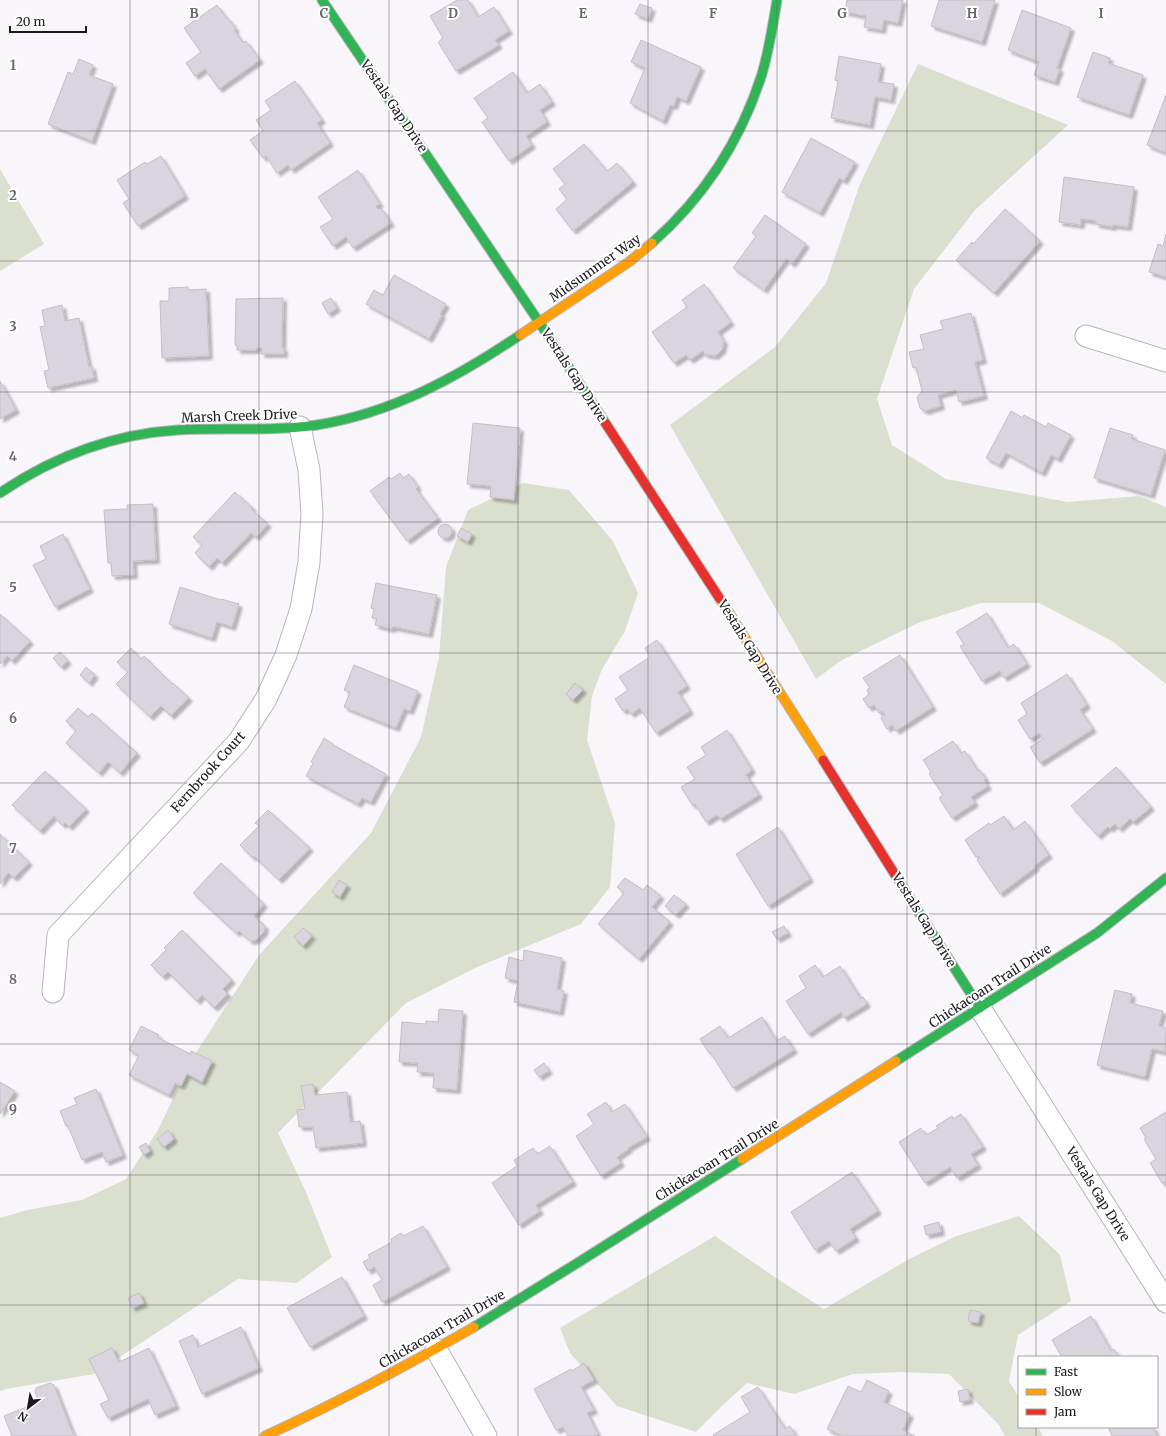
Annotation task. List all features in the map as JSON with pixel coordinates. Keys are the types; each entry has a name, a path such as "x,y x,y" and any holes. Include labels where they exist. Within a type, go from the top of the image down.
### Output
{"street":[{"name":"Vestals Gap Drive","path":"322,0 539,322 694,558 1166,1302"},
{"name":"Midsummer Way","path":"539,322 636,257 673,225 705,188 733,145 754,100 769,50 777,0"},
{"name":"Marsh Creek Drive","path":"0,493 12,484 51,463 93,446 130,436 168,431 258,430 300,427 352,418 400,402 446,382 486,358 539,322"},
{"path":"1086,336 1166,361"},
{"name":"Fernbrook Court","path":"53,992 58,935 239,741 266,699 286,655 301,609 310,562 311,507 309,470 300,427"},
{"name":"Chickacoan Trail Drive","path":"265,1436 302,1420 436,1349 533,1292 1097,933 1166,878"},
{"path":"436,1349 486,1436"}],"green space":[{"path":"918,64 1068,125 975,210 914,289 877,399 892,445 946,479 1067,502 1139,496 1166,507 1166,684 1112,641 1039,603 981,603 918,623 842,660 816,679 670,425 775,347 826,283 860,184"},
{"path":"0,169 44,244 0,271"},
{"path":"523,483 569,490 613,541 638,593 625,631 602,669 592,696 587,740 615,823 610,887 581,924 475,968 406,1003 278,1133 306,1192 332,1257 297,1283 238,1279 94,1374 0,1391 0,1218 27,1210 82,1200 126,1179 158,1130 192,1059 259,955 371,833 421,737 439,657 446,567 468,510"},
{"path":"1019,1216 1060,1255 1071,1301 1018,1335 1009,1381 1018,1395 1018,1428 1039,1428 1043,1436 1005,1436 999,1425 949,1374 901,1372 853,1374 794,1394 747,1383 696,1432 617,1406 570,1353 560,1328 715,1236 824,1309 911,1258 954,1237"}],"building":[{"path":"457,0 468,0 478,17 494,7 509,31 495,40 499,45 456,71 438,42 443,38 430,16"},
{"path":"847,0 903,0 898,23 884,20 882,30 864,27 866,16 845,12"},
{"path":"939,0 995,0 982,42 931,26"},
{"path":"640,4 652,8 648,19 635,14"},
{"path":"217,5 236,29 234,30 243,43 246,41 260,60 219,89 205,69 195,76 186,63 201,52 184,28"},
{"path":"1022,10 1071,28 1057,68 1060,69 1055,82 1034,75 1039,62 1008,50"},
{"path":"641,40 701,67 686,101 677,97 674,106 670,105 663,121 630,103 645,68 631,62"},
{"path":"1093,52 1110,58 1108,63 1143,75 1129,115 1077,97"},
{"path":"839,56 881,64 878,82 894,84 891,100 875,97 870,125 831,118 838,81 835,80"},
{"path":"79,59 93,65 89,75 113,84 92,141 48,124 68,72 73,74"},
{"path":"513,72 527,93 540,84 552,102 540,110 547,122 526,136 532,145 509,161 482,122 488,118 474,98"},
{"path":"295,81 322,120 317,123 330,143 291,170 288,165 277,173 266,156 263,158 250,140 263,131 256,120 271,110 265,101"},
{"path":"1166,95 1166,153 1147,145"},
{"path":"811,138 855,162 844,181 839,178 820,213 782,192"},
{"path":"584,144 607,171 617,163 633,182 573,231 556,209 567,199 559,189 565,184 553,169"},
{"path":"161,156 185,196 138,226 123,203 129,199 117,180 145,162 147,164"},
{"path":"358,170 380,204 376,206 378,209 381,208 391,223 353,248 346,237 333,246 320,227 333,219 318,197"},
{"path":"1064,177 1134,187 1128,227 1113,225 1113,227 1096,224 1096,221 1081,219 1081,225 1059,222"},
{"path":"1005,209 1040,241 994,293 956,260"},
{"path":"765,215 806,244 792,264 786,259 764,290 733,268 756,236 752,233"},
{"path":"1166,234 1166,277 1149,272 1158,244 1163,246"},
{"path":"394,275 446,304 440,314 442,315 429,339 366,304 374,290 383,295"},
{"path":"704,284 731,322 718,332 724,341 722,350 715,356 704,354 703,351 690,360 686,355 674,363 652,332 687,307 682,300"},
{"path":"188,287 189,290 206,289 209,356 162,358 160,301 169,301 169,288"},
{"path":"283,298 282,348 284,348 284,354 261,354 262,348 256,348 256,350 237,350 237,345 235,345 236,299"},
{"path":"331,298 337,308 328,314 322,303"},
{"path":"62,305 65,321 79,318 89,367 92,366 94,378 48,388 44,371 49,370 40,327 45,326 42,310"},
{"path":"971,313 983,360 975,362 984,396 959,402 956,390 938,395 941,406 925,411 920,408 917,397 922,391 916,367 913,368 909,352 924,349 920,335 943,329 940,321"},
{"path":"0,381 16,410 0,419"},
{"path":"1011,411 1023,418 1024,415 1046,427 1048,423 1071,435 1058,459 1051,455 1042,473 1006,453 999,465 986,458"},
{"path":"473,423 520,428 514,500 490,497 491,486 467,484"},
{"path":"1110,428 1133,435 1132,439 1165,450 1151,495 1094,478"},
{"path":"400,473 403,478 409,474 418,487 416,489 438,518 407,541 370,491 389,477 391,479"},
{"path":"235,492 268,524 256,537 251,533 222,563 217,558 209,567 195,553 202,545 193,537"},
{"path":"153,504 156,560 133,561 134,575 112,576 111,563 108,563 104,510 127,509 127,505"},
{"path":"442,524 448,524 452,528 452,534 448,538 442,538 438,534 438,528"},
{"path":"461,528 472,534 468,542 457,536"},
{"path":"63,534 90,589 55,607 33,565 46,559 40,546"},
{"path":"376,583 437,595 429,634 375,625 377,619 372,618 374,609 371,608"},
{"path":"180,587 239,604 232,627 217,622 212,638 169,624"},
{"path":"987,613 1008,648 1014,644 1027,664 1004,678 1000,671 982,681 960,646 964,644 956,632"},
{"path":"0,614 30,641 12,661 7,656 0,664"},
{"path":"657,640 687,686 678,692 690,711 656,733 640,708 631,714 627,709 623,711 615,699 628,690 619,677 650,657 645,648"},
{"path":"131,648 141,659 144,656 172,684 173,683 189,698 171,716 161,706 150,717 116,684 128,672 117,662"},
{"path":"60,652 68,661 61,667 53,658"},
{"path":"900,655 933,707 896,731 892,725 887,729 881,718 885,715 882,711 879,713 874,705 869,708 863,699 869,694 867,690 870,688 863,678"},
{"path":"354,665 418,691 410,711 404,709 396,728 344,707 350,692 344,690"},
{"path":"86,667 95,675 89,683 80,675"},
{"path":"1067,674 1087,705 1080,710 1093,729 1040,763 1030,747 1043,739 1039,733 1030,739 1018,720 1027,714 1021,703"},
{"path":"575,683 583,690 573,700 566,694"},
{"path":"78,708 88,717 92,713 137,753 120,773 108,762 99,773 66,743 76,731 66,721"},
{"path":"727,730 752,770 746,775 759,795 720,819 717,815 706,822 695,804 693,806 681,787 695,779 687,767 706,755 701,747"},
{"path":"324,738 333,745 386,774 371,802 362,798 358,804 306,776 313,763 311,762"},
{"path":"953,741 961,753 965,751 978,771 980,770 986,779 984,780 988,786 971,797 975,803 952,818 939,798 943,795 929,774 931,772 923,760"},
{"path":"1116,767 1151,807 1133,822 1130,819 1119,829 1115,824 1110,829 1108,827 1098,836 1071,806"},
{"path":"45,771 86,809 69,827 65,823 62,825 54,816 40,831 12,805"},
{"path":"268,810 310,848 279,880 240,845 259,826 255,823"},
{"path":"1004,816 1013,830 1025,821 1049,855 1034,866 1036,867 1000,894 977,860 980,858 978,856 976,857 965,840 989,823 990,825"},
{"path":"778,827 810,879 768,906 736,854"},
{"path":"0,834 29,862 14,878 8,873 0,884"},
{"path":"221,863 264,904 254,916 265,926 264,932 256,940 250,941 239,931 236,933 193,893"},
{"path":"625,878 643,890 647,885 661,896 652,907 670,922 639,959 598,924 624,893 617,887"},
{"path":"339,880 347,885 340,897 332,892"},
{"path":"674,895 686,904 676,915 665,906"},
{"path":"784,926 788,933 777,939 772,932"},
{"path":"303,928 312,936 303,946 294,937"},
{"path":"182,930 232,980 223,989 228,994 214,1008 202,995 197,1001 168,972 163,977 151,965 166,950 164,948"},
{"path":"524,950 562,958 557,989 564,991 560,1012 514,1002 518,981 505,978 509,957 523,961"},
{"path":"815,965 823,977 840,966 861,999 863,997 867,1004 844,1018 841,1012 808,1034 786,1001 806,988 799,976"},
{"path":"1115,990 1132,994 1130,1003 1163,1011 1159,1026 1166,1028 1165,1052 1152,1049 1145,1077 1097,1065"},
{"path":"439,1009 463,1011 457,1090 433,1088 434,1073 417,1072 418,1063 399,1062 402,1022 426,1024 426,1021 438,1022"},
{"path":"762,1017 776,1041 785,1036 794,1050 733,1088 700,1039 720,1026 728,1038"},
{"path":"141,1026 159,1035 157,1037 190,1054 191,1051 212,1061 202,1082 187,1074 181,1086 175,1083 169,1095 129,1075 139,1055 129,1050"},
{"path":"544,1063 549,1071 539,1077 534,1070"},
{"path":"0,1082 15,1091 0,1114"},
{"path":"313,1084 315,1095 347,1092 350,1122 360,1121 363,1143 316,1148 313,1127 299,1127 297,1110 305,1109 301,1086"},
{"path":"96,1089 123,1155 106,1162 102,1152 82,1160 60,1111 77,1104 74,1098"},
{"path":"606,1102 612,1112 625,1104 647,1137 628,1148 629,1149 617,1157 621,1163 601,1176 576,1136 594,1124 587,1114"},
{"path":"1166,1112 1166,1181 1162,1183 1150,1163 1156,1159 1144,1139 1146,1138 1140,1128"},
{"path":"961,1114 983,1147 971,1154 978,1165 957,1178 950,1167 925,1183 899,1142 921,1128 926,1135 938,1128 936,1126 952,1116 953,1119"},
{"path":"168,1130 174,1139 164,1147 157,1139"},
{"path":"146,1143 150,1151 144,1155 139,1147"},
{"path":"550,1146 573,1182 536,1205 540,1211 519,1225 492,1183 517,1166 514,1160 533,1148 537,1154"},
{"path":"852,1172 878,1211 850,1229 856,1238 836,1251 829,1241 815,1250 791,1212"},
{"path":"939,1222 941,1232 926,1235 924,1226"},
{"path":"423,1226 447,1267 382,1302 373,1285 382,1280 374,1267 368,1271 363,1262 370,1258 368,1255 392,1242 391,1239 401,1233 403,1236"},
{"path":"342,1277 364,1316 310,1347 287,1308"},
{"path":"139,1293 144,1303 132,1308 128,1298"},
{"path":"970,1310 981,1312 978,1323 968,1321"},
{"path":"1091,1316 1111,1351 1114,1349 1118,1356 1061,1356 1052,1340"},
{"path":"241,1327 259,1368 202,1394 179,1341 193,1335 198,1347"},
{"path":"112,1348 119,1362 149,1348 176,1406 155,1415 148,1399 108,1418 100,1404 109,1400 89,1359"},
{"path":"584,1363 594,1380 581,1387 594,1410 587,1413 598,1434 594,1436 568,1436 563,1427 556,1430 534,1389 571,1369 572,1371"},
{"path":"867,1380 889,1391 884,1402 910,1414 903,1430 915,1436 842,1436 827,1429 848,1386 861,1392"},
{"path":"50,1383 54,1385 73,1434 75,1433 76,1436 12,1436 4,1416 39,1402 35,1392 36,1388"},
{"path":"758,1387 785,1429 790,1426 796,1436 714,1436 713,1435 750,1412 741,1397"},
{"path":"968,1389 970,1400 960,1402 958,1391"},
{"path":"1108,1428 1153,1428 1157,1436 1112,1436"}],"traffic: fast":[{"path":"322,0 606,424"},
{"path":"652,243 671,226 704,187 731,145 743,122 762,74 769,47 777,0"},
{"path":"0,493 20,480 62,458 107,442 130,436 178,430 299,427 317,425 372,412 448,379 520,335"},
{"path":"896,1061 1097,933 1166,878"},
{"path":"916,908 980,1008"},
{"path":"474,1327 742,1159"}],"traffic: slow":[{"path":"520,335 629,262 652,243"},
{"path":"720,599 823,760"},
{"path":"742,1159 896,1061"},
{"path":"265,1436 371,1384 474,1327"}],"traffic: jam":[{"path":"606,424 720,599"},
{"path":"823,760 916,908"}]}
